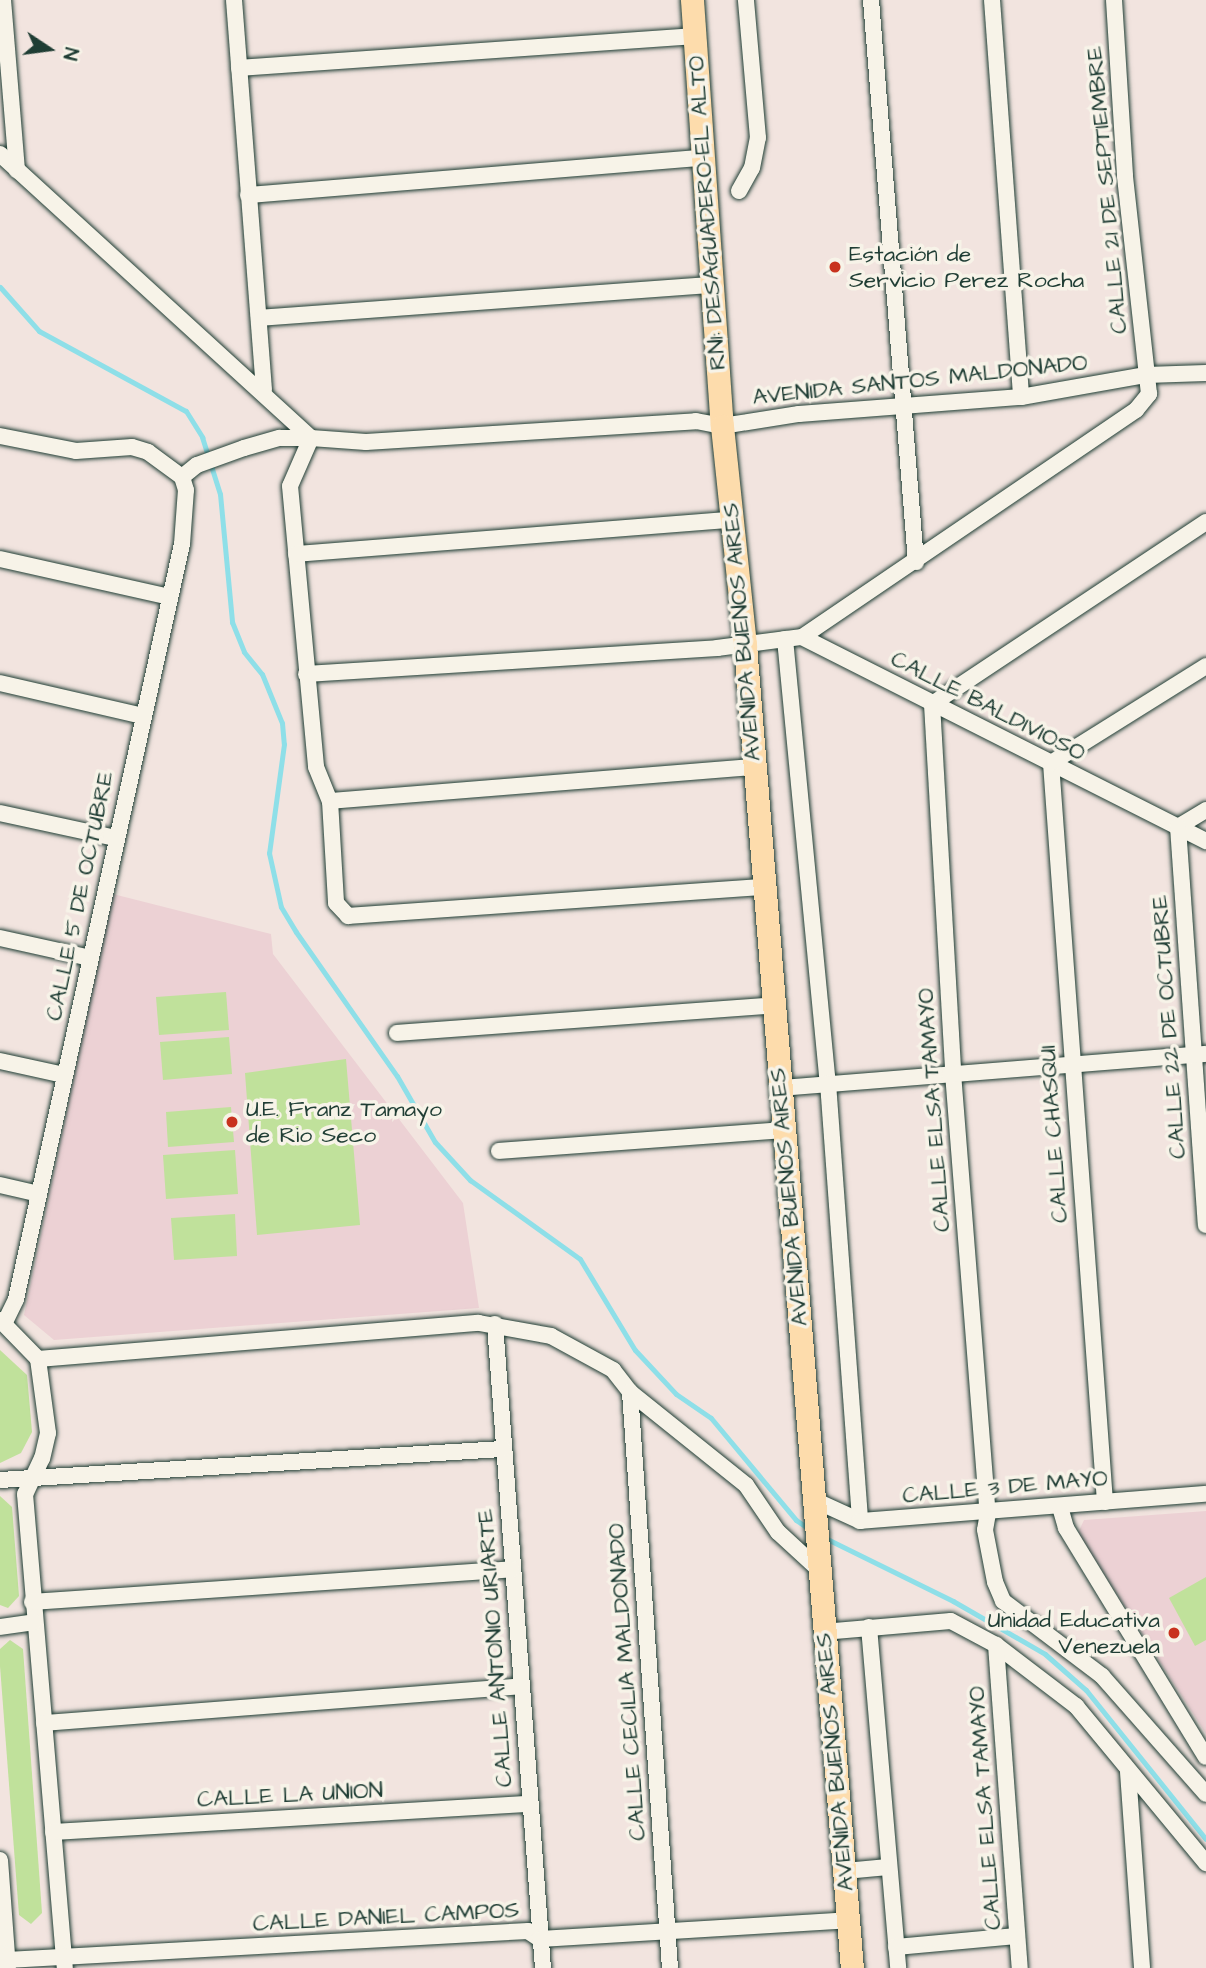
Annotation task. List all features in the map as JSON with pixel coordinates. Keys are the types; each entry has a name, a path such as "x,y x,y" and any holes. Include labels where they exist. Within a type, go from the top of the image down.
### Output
{"highway":[{"name":"RN1: DESAGUADERO-EL ALTO","path":"692,0 722,426"},
{"name":"AVENIDA BUENOS AIRES","path":"722,426 745,645 816,1557 852,1968"}],"street":[{"path":"3,0 17,170"},
{"path":"234,0 264,390"},
{"path":"692,0 699,0"},
{"path":"739,191 751,168 758,138 746,0"},
{"path":"871,0 901,407 916,562"},
{"path":"992,0 1021,397"},
{"name":"CALLE 21 DE SEPTIEMBRE","path":"794,638 916,562 1136,410 1149,394 1125,175 1114,0"},
{"path":"239,68 695,36"},
{"path":"0,154 264,390 312,438 290,486 316,767 330,801 336,903 348,916 764,887"},
{"path":"248,195 702,158"},
{"path":"259,318 712,285"},
{"name":"AVENIDA SANTOS MALDONADO","path":"182,477 197,465 281,438 366,442 696,421 722,426 799,414 1021,397 1146,375 1206,373"},
{"path":"0,436 76,452 132,447 148,452 182,477"},
{"name":"CALLE 5 DE OCTUBRE","path":"3,1321 16,1299 170,597 186,520 182,477"},
{"path":"296,554 732,520"},
{"path":"932,704 1206,522"},
{"path":"0,559 170,597"},
{"path":"306,674 745,645 794,638 860,1521"},
{"name":"CALLE BALDIVIOSO","path":"794,638 1206,841"},
{"path":"1051,763 1206,666"},
{"path":"0,683 143,716"},
{"name":"CALLE ELSA TAMAYO","path":"932,704 953,1073 988,1513 985,1530 995,1582 1003,1601 1102,1676 1206,1794"},
{"name":"CALLE CHASQUI","path":"1051,763 1105,1502"},
{"path":"330,801 754,768"},
{"path":"1178,827 1206,810"},
{"path":"0,813 116,838"},
{"name":"CALLE 22 DE OCTUBRE","path":"1178,827 1199,1054 1206,1224"},
{"path":"0,938 90,958"},
{"path":"397,1033 774,1005"},
{"path":"781,1088 1199,1054"},
{"path":"0,1061 64,1075"},
{"path":"499,1152 783,1130"},
{"path":"0,1185 38,1194"},
{"path":"3,1321 38,1359 48,1433 42,1458 25,1494 64,1962"},
{"path":"38,1359 495,1324 551,1335 585,1351 613,1370 630,1392 746,1485 778,1532 816,1557"},
{"name":"CALLE ANTONIO URIARTE","path":"495,1324 543,1968"},
{"name":"CALLE CECILIA MALDONADO","path":"630,1392 670,1968"},
{"path":"0,1480 30,1482 503,1449"},
{"name":"CALLE 3 DE MAYO","path":"812,1506 860,1521 1206,1494"},
{"path":"1060,1507 1066,1528 1206,1757"},
{"path":"32,1602 512,1569"},
{"path":"823,1632 951,1621 996,1645 1076,1706 1206,1863"},
{"path":"0,1626 34,1622"},
{"path":"869,1627 898,1968"},
{"name":"CALLE ELSA TAMAYO","path":"996,1645 1020,1968"},
{"path":"44,1723 522,1686"},
{"path":"1128,1772 1142,1968"},
{"name":"CALLE LA UNION","path":"53,1832 530,1804"},
{"path":"0,1860 7,1964"},
{"path":"845,1871 888,1867"},
{"name":"CALLE DANIEL CAMPOS","path":"7,1964 528,1930 540,1939 848,1920"},
{"path":"896,1947 1017,1936"}],"shaded area":[{"name":"U.E. Franz Tamayo de Rio Seco","path":"113,894 271,934 273,954 463,1203 479,1308 54,1340 24,1315"},
{"name":"Unidad Educativa Venezuela","path":"1206,1511 1206,1734 1078,1533 1084,1520"}],"green space":[{"path":"226,992 229,1030 159,1035 156,997"},
{"path":"229,1037 232,1074 163,1080 160,1042"},
{"path":"346,1059 360,1225 257,1235 245,1073"},
{"path":"231,1107 234,1142 168,1147 166,1112"},
{"path":"235,1150 238,1194 166,1199 163,1155"},
{"path":"235,1214 237,1256 174,1260 171,1218"},
{"path":"0,1350 27,1375 32,1432 21,1453 0,1463"},
{"path":"0,1496 12,1507 19,1596 8,1608 0,1605"},
{"path":"1206,1577 1206,1640 1195,1646 1169,1598"},
{"path":"10,1640 23,1649 42,1913 31,1924 19,1915 0,1666 0,1649"}],"waterway":[{"path":"0,287 39,331 186,411 202,437 220,494 232,622 244,652 262,674 282,723 284,744 269,853 281,907 296,932 397,1076 435,1142 470,1180 580,1259 635,1350 676,1394 711,1418 796,1520 808,1528"},
{"path":"823,1537 953,1601 1045,1654 1086,1690 1206,1839"}],"place":[{"name":"Estación de Servicio Perez Rocha","path":"835,267"},
{"name":"U.E. Franz Tamayo de Rio Seco","path":"232,1122"},
{"name":"Unidad Educativa Venezuela","path":"1174,1633"}]}
